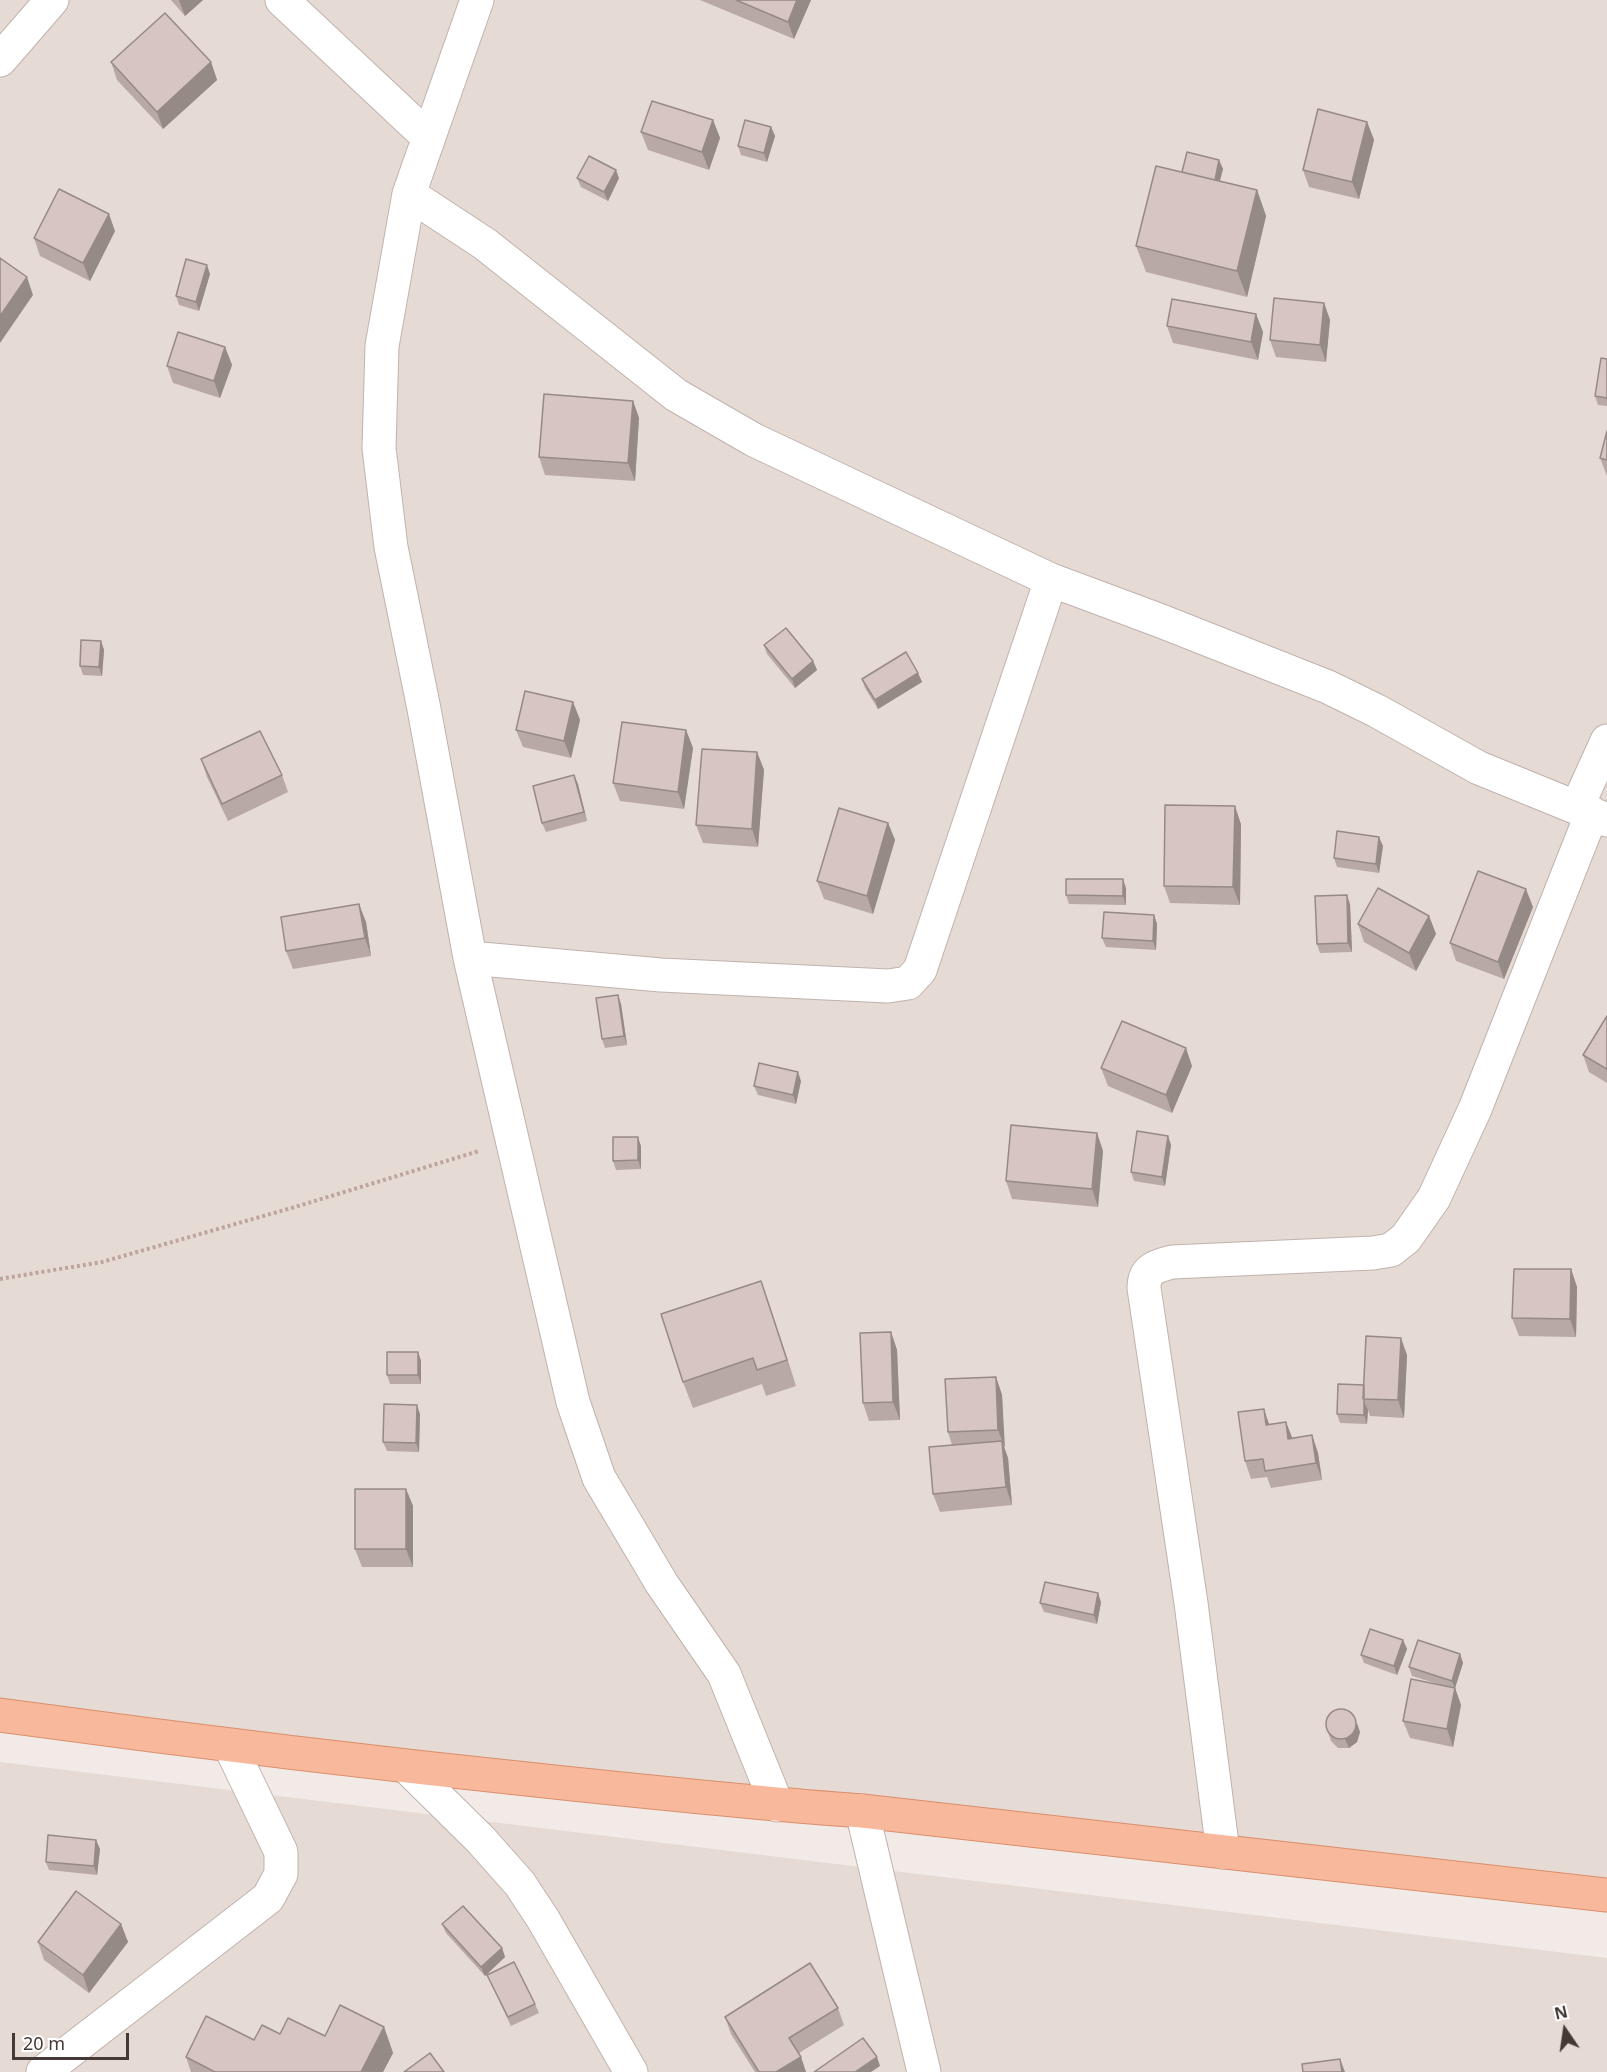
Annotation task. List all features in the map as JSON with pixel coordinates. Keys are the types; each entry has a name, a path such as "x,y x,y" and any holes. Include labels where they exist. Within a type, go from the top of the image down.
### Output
{"main road":[{"path":"0,1715 406,1767 777,1805 862,1811 1607,1896"}],"street":[{"path":"0,60 52,0"},
{"path":"282,0 428,137"},
{"path":"477,0 409,194 382,346 379,448 391,547 424,709 470,958 573,1402 599,1478 662,1584 724,1674 777,1805"},
{"path":"409,194 485,244 676,395 754,440 1051,580 1328,687 1377,711 1479,768 1592,814"},
{"path":"470,958 661,975 888,986 908,983 920,970 1051,580"},
{"path":"1223,1852 1191,1603 1144,1288 1146,1276 1153,1267 1172,1262 1373,1253 1391,1250 1406,1238 1434,1198 1475,1109 1592,814 1607,741"},
{"path":"43,2072 268,1898 281,1874 281,1852 230,1746"},
{"path":"406,1767 481,1840 520,1884 543,1919 631,2072"},
{"path":"862,1811 924,2072"}],"path":[{"path":"0,1279 102,1262 284,1211 512,1141"}],"shaded area":[{"path":"0,0 1607,0 1607,1895 0,1715"},
{"path":"0,1762 1607,1958 1607,2072 0,2072"}],"building":[{"path":"736,0 797,0 788,22"},
{"path":"165,13 211,62 157,112 111,62"},
{"path":"652,101 713,120 702,152 641,132"},
{"path":"1318,109 1367,122 1352,182 1303,170"},
{"path":"745,120 771,127 764,153 738,146"},
{"path":"1187,152 1219,160 1215,180 1182,172"},
{"path":"589,156 616,170 604,192 577,178"},
{"path":"1156,166 1257,190 1237,271 1136,246"},
{"path":"59,189 109,214 83,263 34,238"},
{"path":"0,258 27,277 0,316"},
{"path":"186,259 207,265 196,302 176,296"},
{"path":"1274,298 1324,303 1320,345 1270,340"},
{"path":"1172,299 1256,314 1251,342 1167,326"},
{"path":"178,332 225,347 214,381 167,366"},
{"path":"1601,358 1607,359 1607,398 1595,396"},
{"path":"544,394 633,401 628,463 539,457"},
{"path":"1607,431 1607,460 1600,458"},
{"path":"786,628 813,661 792,679 764,645"},
{"path":"81,640 101,641 99,667 80,666"},
{"path":"906,652 918,673 875,700 862,679"},
{"path":"525,691 573,702 564,741 516,730"},
{"path":"622,722 686,730 678,792 613,783"},
{"path":"260,731 282,775 222,804 201,759"},
{"path":"702,749 757,752 752,829 696,825"},
{"path":"574,775 584,812 542,823 533,786"},
{"path":"1165,805 1235,806 1233,887 1164,886"},
{"path":"839,808 888,823 867,896 817,881"},
{"path":"1337,831 1379,837 1376,864 1334,858"},
{"path":"1478,871 1526,889 1498,962 1450,943"},
{"path":"1066,879 1123,879 1123,896 1066,895"},
{"path":"1378,888 1429,916 1409,953 1358,924"},
{"path":"1347,895 1348,943 1317,944 1315,896"},
{"path":"359,904 365,938 286,951 281,917"},
{"path":"1104,912 1154,915 1153,941 1102,938"},
{"path":"618,995 624,1036 602,1039 596,998"},
{"path":"1607,1016 1607,1069 1583,1055"},
{"path":"1122,1021 1186,1048 1166,1095 1101,1068"},
{"path":"759,1063 798,1072 793,1095 754,1086"},
{"path":"1011,1125 1097,1133 1092,1189 1006,1181"},
{"path":"1137,1131 1168,1136 1162,1177 1131,1172"},
{"path":"613,1137 638,1137 638,1160 613,1161"},
{"path":"1514,1269 1571,1269 1570,1319 1512,1318"},
{"path":"761,1281 787,1360 757,1370 753,1358 683,1382 661,1314"},
{"path":"891,1332 893,1402 863,1403 860,1333"},
{"path":"1366,1336 1401,1338 1398,1400 1363,1399"},
{"path":"387,1352 418,1352 418,1375 387,1375"},
{"path":"996,1377 998,1430 948,1432 945,1379"},
{"path":"1338,1384 1364,1385 1364,1415 1337,1414"},
{"path":"384,1404 417,1405 416,1443 383,1442"},
{"path":"1264,1409 1266,1425 1286,1422 1288,1439 1312,1435 1316,1463 1265,1471 1263,1459 1245,1461 1238,1412"},
{"path":"1002,1441 1006,1487 933,1494 929,1447"},
{"path":"355,1489 406,1489 406,1549 355,1549"},
{"path":"1045,1582 1098,1593 1094,1615 1040,1603"},
{"path":"1370,1629 1403,1640 1394,1666 1361,1655"},
{"path":"1418,1640 1460,1654 1452,1681 1409,1667"},
{"path":"1411,1679 1455,1688 1447,1729 1403,1721"},
{"path":"1341,1709 1352,1713 1356,1724 1352,1735 1341,1739 1330,1735 1326,1724 1330,1713"},
{"path":"48,1835 96,1840 94,1866 46,1862"},
{"path":"76,1891 121,1924 83,1975 38,1942"},
{"path":"463,1906 502,1948 481,1967 442,1924"},
{"path":"514,1962 535,2004 508,2017 487,1975"},
{"path":"810,1963 838,2008 789,2038 801,2057 776,2072 759,2072 725,2017"},
{"path":"340,2005 384,2027 361,2072 215,2072 186,2057 206,2016 254,2040 262,2025 280,2034 288,2018 325,2036"},
{"path":"863,2038 877,2057 855,2072 814,2072"},
{"path":"430,2053 444,2072 404,2072"},
{"path":"1340,2059 1342,2072 1303,2072 1302,2064"}]}
